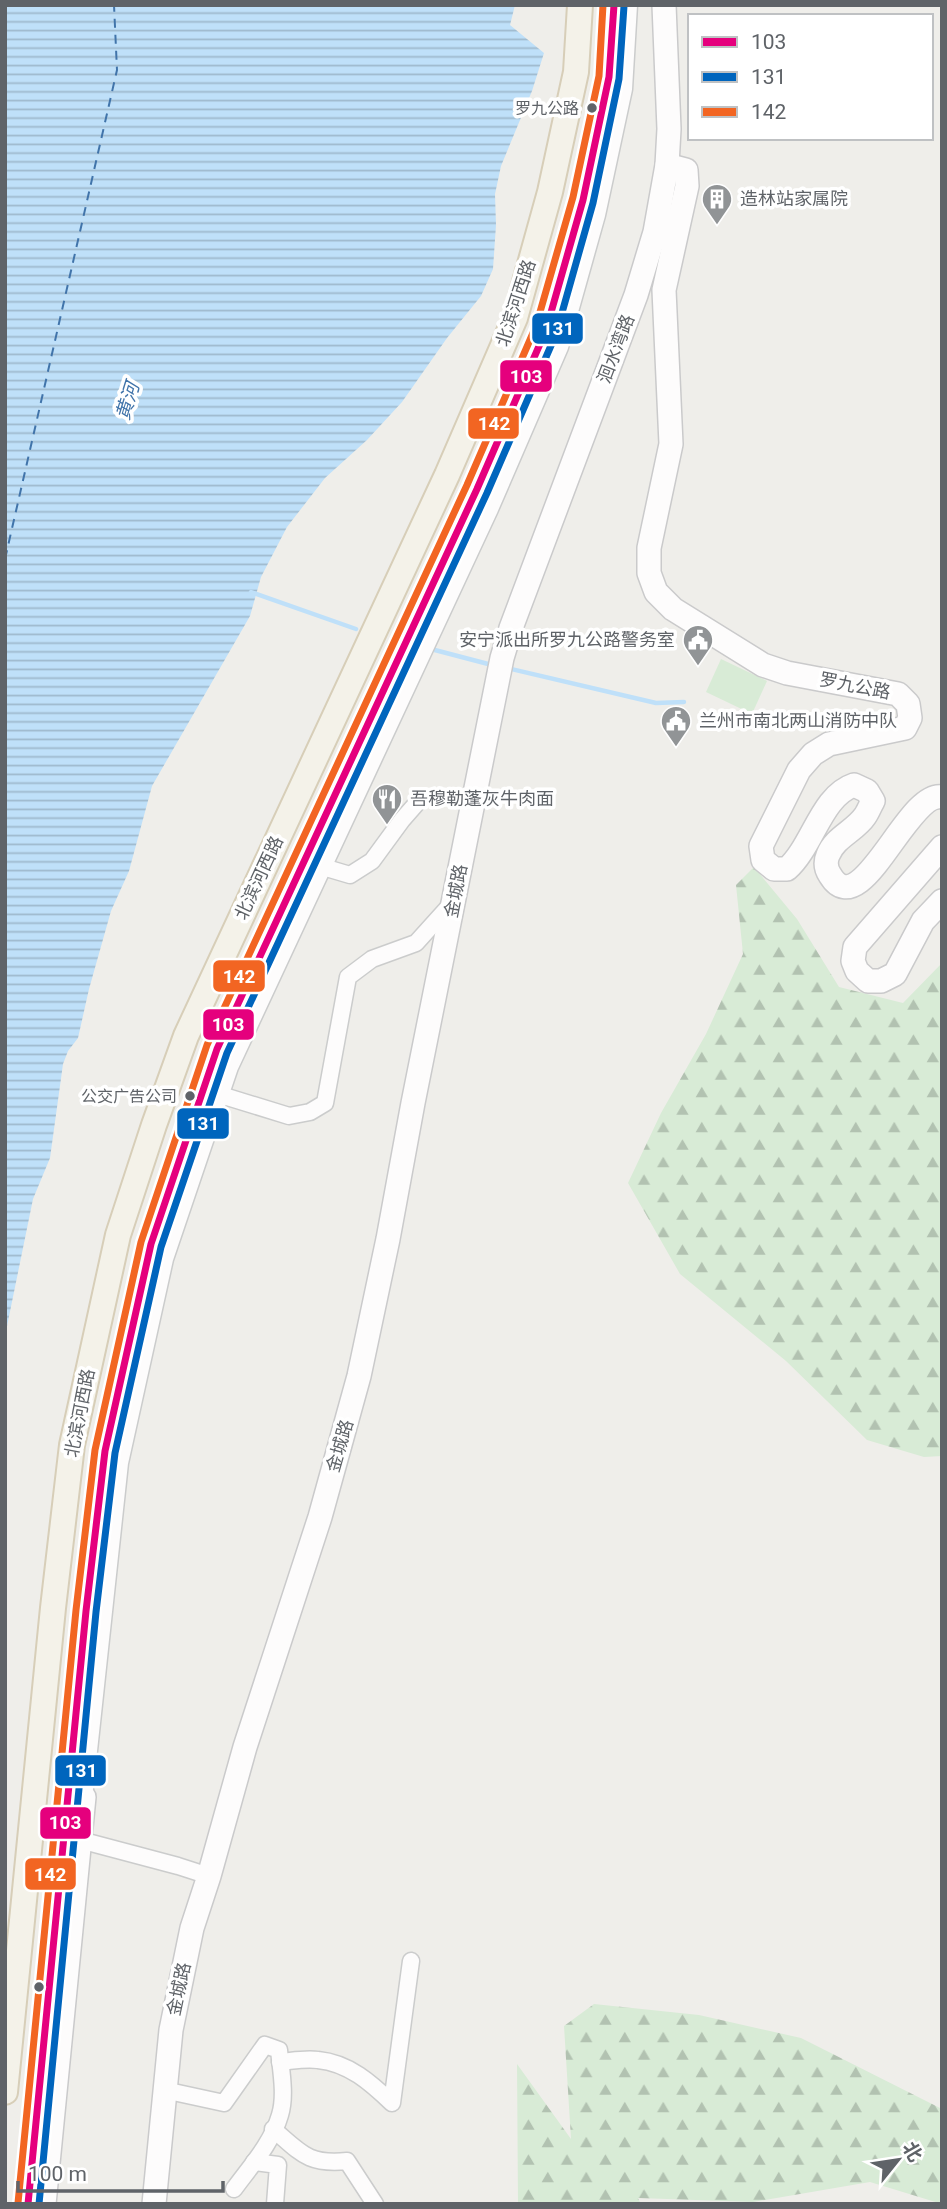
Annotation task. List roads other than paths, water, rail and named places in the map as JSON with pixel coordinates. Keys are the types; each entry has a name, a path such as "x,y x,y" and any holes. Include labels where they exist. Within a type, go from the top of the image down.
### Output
{"main road":[{"name":"北滨河西路","path":"5,2092 72,1445 118,1235 186,1036 447,475 515,318 550,192 576,72 580,5"},
{"name":"北滨河西路","path":"28,2204 76,1812 105,1451 150,1244 211,1092 217,1049 477,489 546,330 583,200 606,91 614,5"}],"street":[{"path":"454,901 416,943 372,959 348,977 325,1103 310,1112 289,1116 211,1092 230,1067 490,509 560,347 597,215 624,89 629,5"},
{"name":"洄水湾路","path":"500,669 511,628 636,295 655,232 667,165 669,129 664,5"},
{"name":"罗九公路","path":"667,165 686,170 687,186 664,290 671,444 649,548 649,573 656,592 673,609 763,665 787,673 898,694 908,704 910,719 905,728 844,739 813,754 799,770 761,846 763,860 774,869 786,870 798,859 840,789 853,785 867,791 873,802 865,817 836,842 827,856 826,869 832,879 843,886 855,885 869,874 920,804 936,796 942,797"},
{"name":"金城路","path":"154,2204 164,2090 177,1997 192,1928 245,1747 320,1517 359,1376 500,669"},
{"path":"323,867 349,875 373,861 416,804"},
{"path":"942,847 855,947 853,961 857,971 868,981 881,981 895,974 923,920 942,901"},
{"path":"44,2204 76,1812 178,1866 209,1876"},
{"path":"280,2062 318,2060 349,2069 370,2082 392,2104 411,1961"},
{"path":"164,2090 224,2103 265,2045 279,2050 281,2114 254,2162 234,2189"},
{"path":"273,2129 306,2158 326,2163 347,2161 375,2204"},
{"path":"254,2162 278,2165 275,2204"}],"water":[{"name":"黄河","path":"5,5 515,5 510,25 544,53 532,91 501,166 495,194 493,269 481,296 447,338 402,402 367,440 325,478 287,527 261,577 250,616 152,786 129,871 111,911 78,1038 68,1051 63,1064 50,1158 33,1199 5,1336"}],"waterway":[{"path":"251,592 356,629"},
{"path":"431,649 492,665"},
{"path":"507,668 656,703 684,702"}],"place":[{"name":"罗九公路","path":"592,108"},
{"name":"造林站家属院","path":"717,226"},
{"name":"安宁派出所罗九公路警务室","path":"698,667"},
{"name":"兰州市南北两山消防中队","path":"676,748"},
{"name":"吾穆勒蓬灰牛肉面","path":"387,826"},
{"name":"公交广告公司","path":"190,1096"}]}
